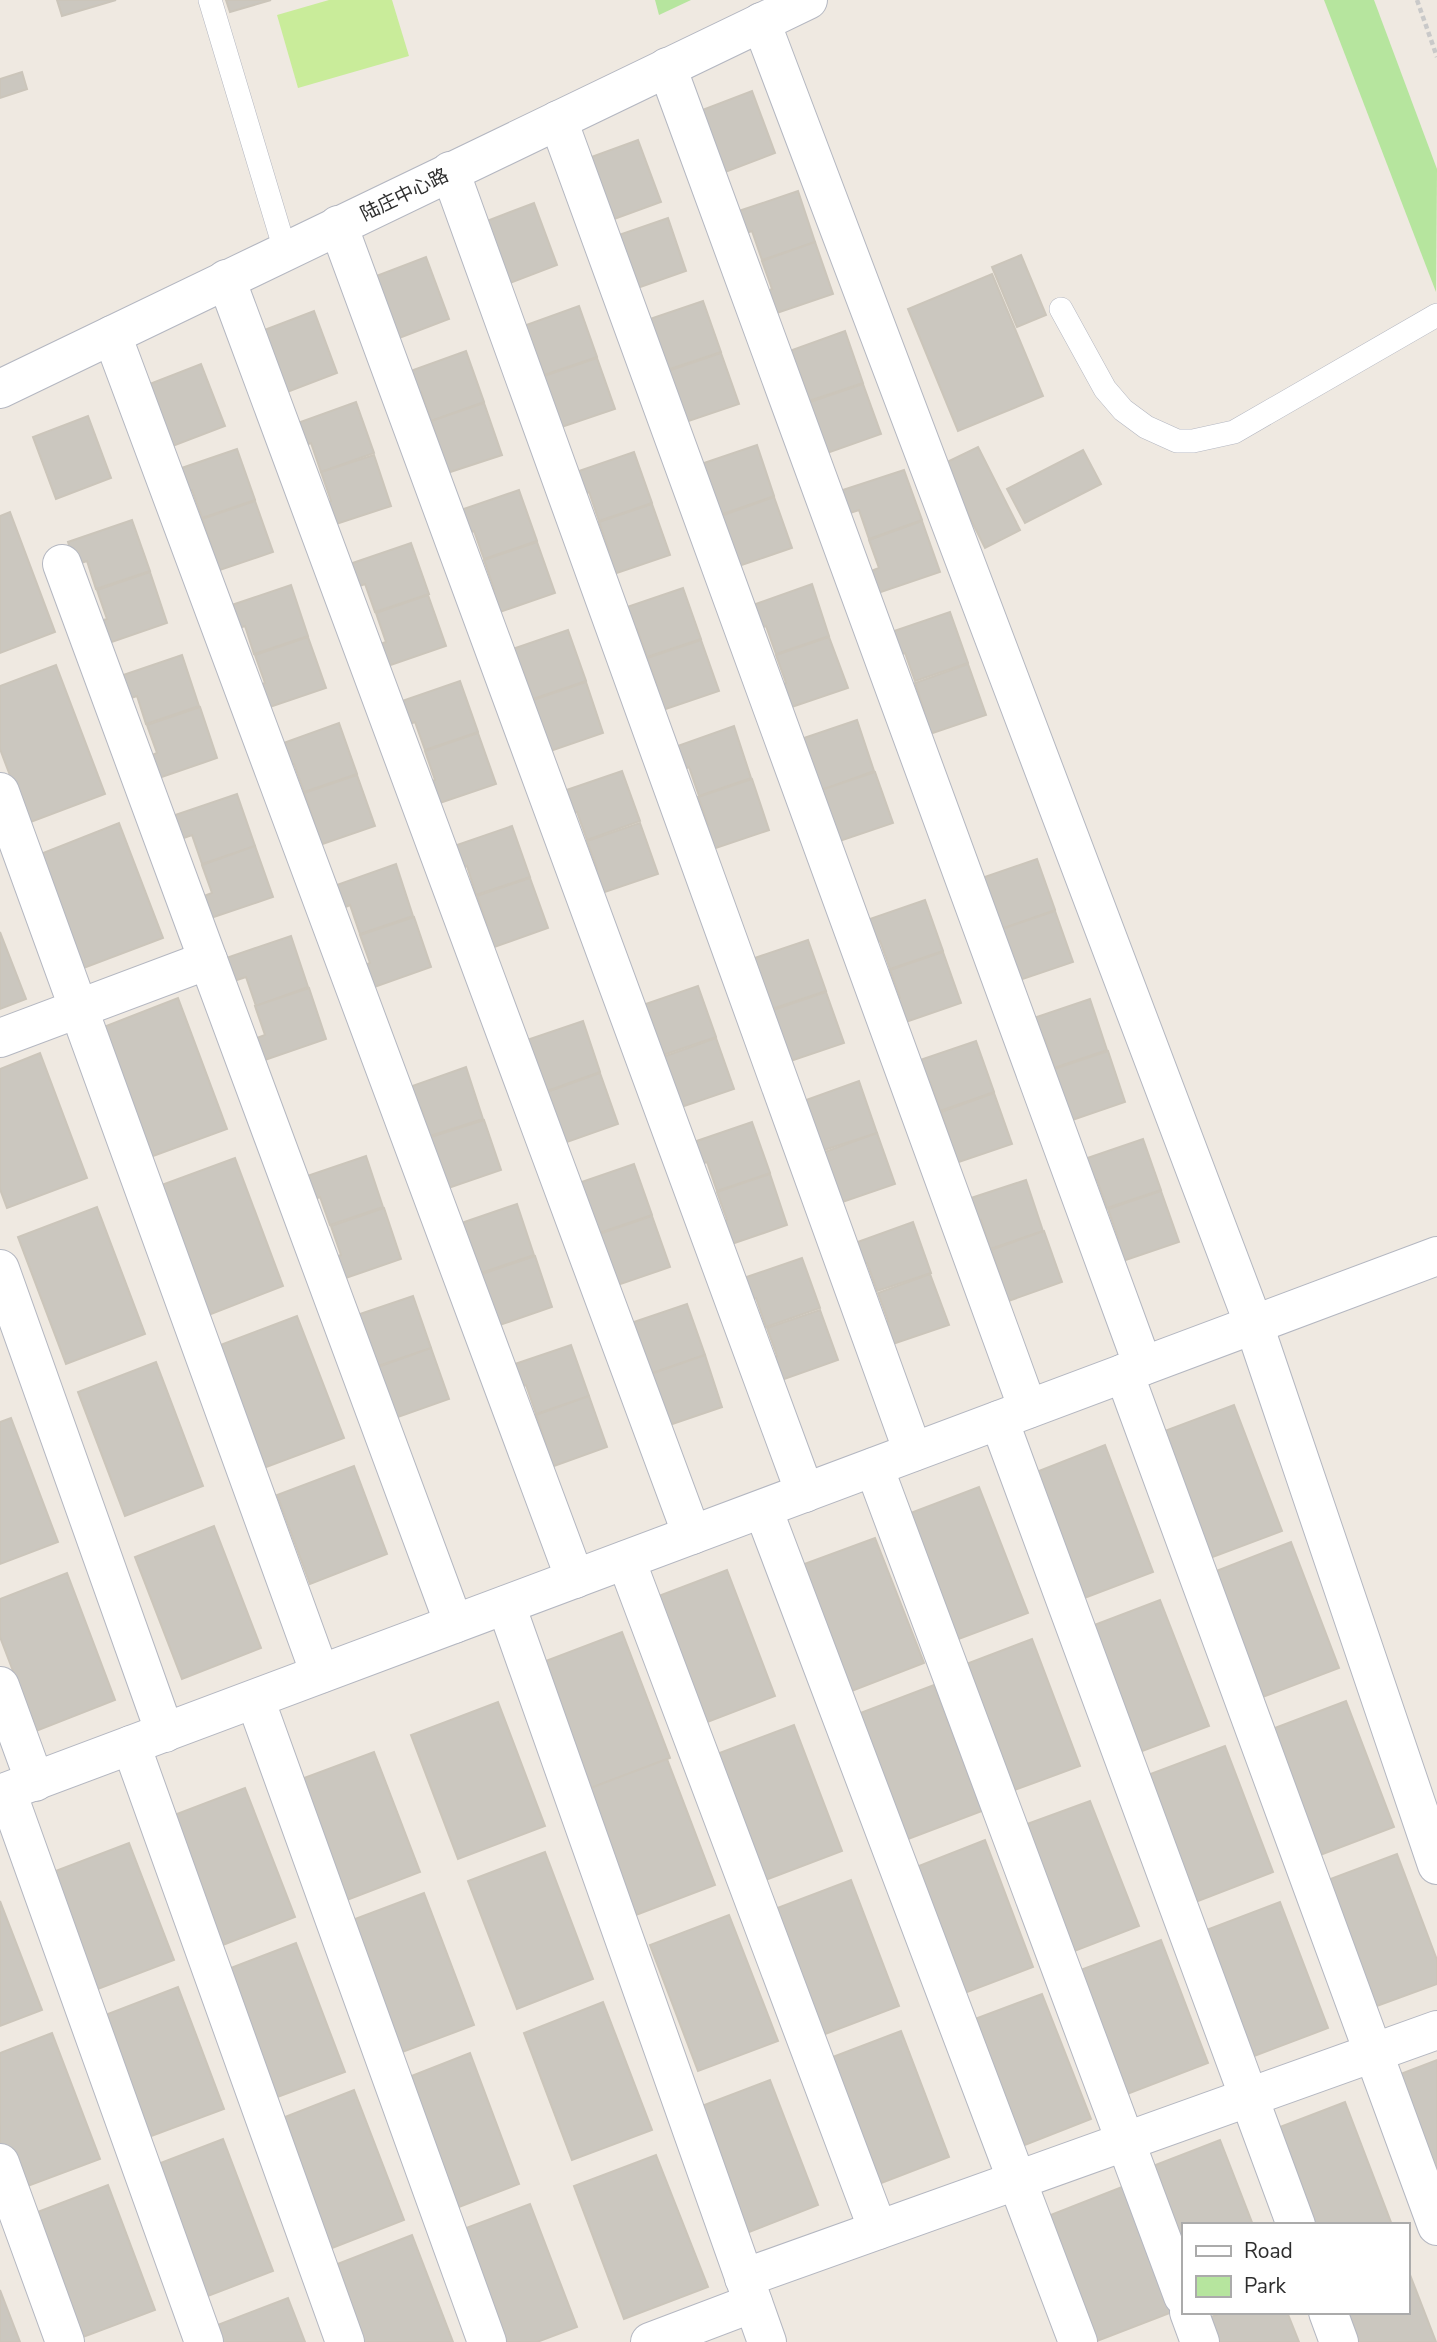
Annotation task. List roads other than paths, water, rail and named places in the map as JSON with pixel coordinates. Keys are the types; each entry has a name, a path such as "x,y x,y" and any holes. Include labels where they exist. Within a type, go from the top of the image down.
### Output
{"street":[{"name":"陆庄中心路","path":"0,389 808,0"},
{"path":"761,22 1254,1325 1437,1865"},
{"path":"667,68 1134,1370 1437,2226"},
{"path":"558,120 1295,2223"},
{"path":"450,171 913,1452"},
{"path":"338,225 805,1493"},
{"path":"226,279 692,1535"},
{"path":"112,335 575,1579"},
{"path":"62,564 454,1624"},
{"path":"0,792 320,1674"},
{"path":"0,1038 208,960"},
{"path":"14,1789 1437,1256"},
{"path":"0,1269 148,1739 345,2342"},
{"path":"874,1467 1182,2293"},
{"path":"763,1508 1078,2342"},
{"path":"626,1560 878,2230"},
{"path":"506,1605 767,2342"},
{"path":"0,1686 14,1789 204,2342"},
{"path":"255,1699 487,2342"},
{"path":"650,2342 748,2290 878,2230 1437,2031"},
{"path":"0,2163 65,2342"},
{"path":"1190,2314 1200,2342"},
{"path":"1329,2314 1339,2342"}],"lane":[{"path":"210,0 285,250"},
{"path":"1061,309 1105,388 1123,410 1146,427 1177,441 1193,441 1234,432 1437,315"}]}
